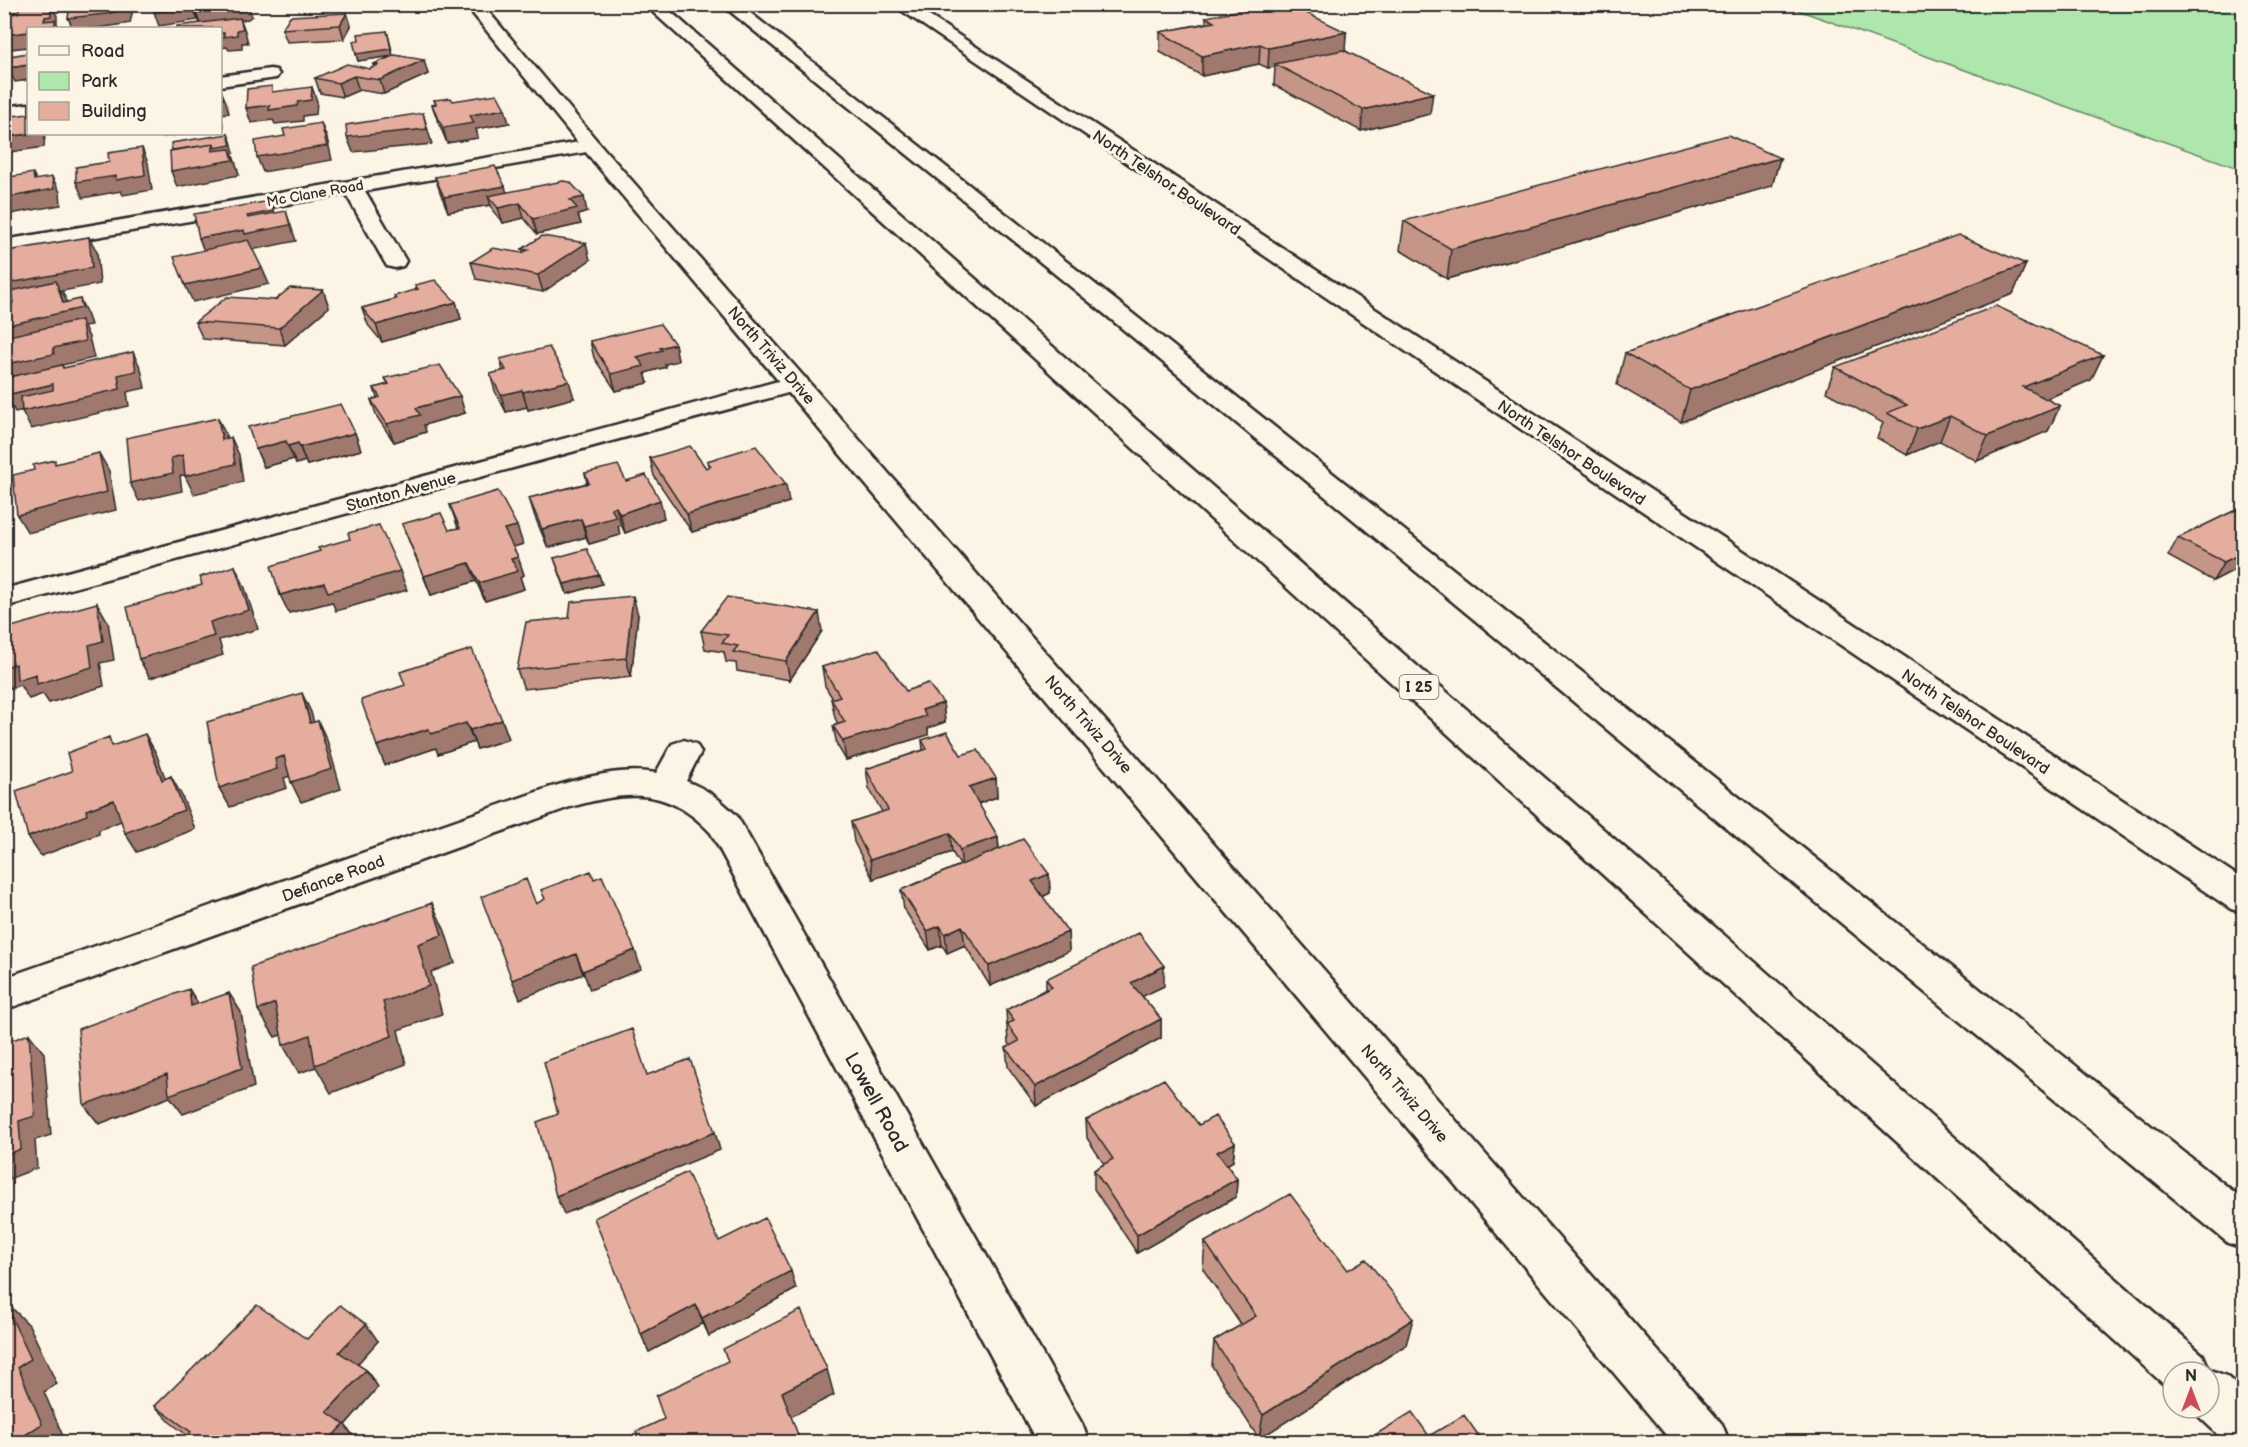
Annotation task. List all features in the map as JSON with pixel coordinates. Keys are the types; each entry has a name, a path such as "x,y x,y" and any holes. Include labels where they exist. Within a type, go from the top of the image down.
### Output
{"main road":[{"path":"4,8 35,4"},
{"name":"North Triviz Drive","path":"473,4 591,146 797,383 1704,1443"},
{"name":"I 25","path":"652,4 2173,1360"},
{"path":"729,4 1124,319 2244,1228"},
{"name":"North Telshor Boulevard","path":"900,4 2244,899"},
{"path":"222,81 270,74"},
{"path":"4,113 27,110"},
{"name":"Mc Clane Road","path":"4,247 591,146"},
{"path":"352,186 395,261"},
{"name":"Stanton Avenue","path":"4,598 797,383"},
{"name":"Defiance Road","path":"4,994 560,797 615,784 641,783 675,769"},
{"name":"Lowell Road","path":"675,769 685,792 701,801 724,825 1064,1443"},
{"path":"2221,1404 2244,1424"}],"green space":[{"path":"1784,5 2243,5 2243,170"}],"building":[{"path":"51,4 51,16 45,17 44,21 55,20 55,25 27,27 27,32 4,35 4,15 18,13 19,7"},
{"path":"70,4 125,4 124,10 68,18"},
{"path":"151,4 245,4 196,13 193,7 154,12"},
{"path":"1271,4 1288,4 1346,32 1269,48 1260,44 1202,56 1160,32 1214,22 1206,17"},
{"path":"347,13 340,25 282,29 290,16"},
{"path":"240,18 243,29 237,30 237,35 224,37 222,27 177,26"},
{"path":"387,31 391,49 356,54 353,41 359,40 358,34"},
{"path":"1343,50 1433,93 1363,110 1275,64"},
{"path":"27,53 27,65 8,68 10,56"},
{"path":"395,55 424,60 380,80 354,76 338,83 315,78 347,64 370,69 378,65 374,64"},
{"path":"272,86 272,92 312,87 311,100 298,102 297,106 269,110 270,105 246,108 247,89"},
{"path":"497,94 505,109 470,115 474,123 443,128 432,105 436,104 434,100 451,98 453,101"},
{"path":"423,113 427,129 347,137 346,125"},
{"path":"27,114 27,134 4,137 4,117"},
{"path":"321,123 327,146 257,157 255,141 285,136 283,129"},
{"path":"228,134 231,145 215,148 214,144 172,150 171,143"},
{"path":"1728,135 1780,158 1451,249 1404,221"},
{"path":"214,144 212,151 230,149 233,160 171,171 170,151"},
{"path":"142,148 145,175 116,180 116,176 76,182 76,167 109,162 108,153"},
{"path":"495,166 505,186 444,197 435,177"},
{"path":"33,173 34,180 52,177 54,189 4,198 4,178"},
{"path":"563,181 570,182 584,197 570,200 577,208 533,219 520,203 498,208 488,196"},
{"path":"270,201 274,211 247,216 248,218 286,211 290,225 245,234 244,230 199,238 194,214"},
{"path":"1958,235 2026,264 1690,390 1625,353"},
{"path":"542,236 586,243 538,275 471,262 493,248 522,253 528,250 522,249"},
{"path":"89,237 92,268 4,284 4,267 8,266 8,251"},
{"path":"248,240 262,268 185,285 174,257"},
{"path":"435,280 456,302 376,325 362,308 396,299 394,296 418,289 415,285"},
{"path":"56,281 63,303 80,299 82,308 4,326 4,305 13,303 11,291"},
{"path":"290,288 323,290 279,328 195,322 227,297 275,300"},
{"path":"1996,306 2103,355 2023,387 2060,406 1988,436 1950,416 1917,429 1887,413 1907,405 1835,367"},
{"path":"81,320 85,341 53,348 54,354 7,364 4,337"},
{"path":"660,324 675,344 637,357 644,366 611,374 590,341"},
{"path":"549,347 569,381 501,395 490,374 506,370 500,359"},
{"path":"133,352 136,371 118,375 120,389 22,411 21,397 53,390 53,384 6,395 5,378"},
{"path":"440,365 460,396 416,408 420,415 387,424 371,400 380,397 374,388 389,384 385,378"},
{"path":"341,404 355,433 300,447 298,443 288,446 286,441 256,449 248,427"},
{"path":"218,418 222,440 231,437 235,464 185,476 183,455 171,458 173,473 130,483 126,438"},
{"path":"690,446 706,468 711,466 707,461 756,446 786,484 687,514 650,458"},
{"path":"99,453 107,492 17,515 13,475 34,470 33,465 55,460 55,464"},
{"path":"618,465 626,481 646,475 660,500 620,514 616,507 611,508 616,517 584,526 581,519 542,529 529,498 589,483 585,473"},
{"path":"498,491 517,526 504,529 518,557 511,559 518,571 479,583 469,563 424,576 402,524 441,513 449,530 460,528 450,505"},
{"path":"2244,506 2244,552 2224,562 2178,538"},
{"path":"379,525 400,571 328,592 324,583 280,595 271,566 320,551 318,548 350,539 348,533"},
{"path":"587,549 599,575 564,584 554,558"},
{"path":"235,566 249,610 210,622 214,636 139,659 127,607 202,585 200,577"},
{"path":"633,596 626,658 517,670 526,622 569,618 571,602"},
{"path":"727,597 819,612 786,661 733,652 738,646 722,643 728,635 701,631"},
{"path":"97,603 103,641 89,645 92,667 37,684 36,674 17,680 16,664 4,667 4,629"},
{"path":"472,649 502,720 470,730 466,723 431,734 428,729 377,746 361,700 405,685 400,672"},
{"path":"878,649 906,691 928,683 943,703 922,710 926,716 843,741 833,726 845,722 831,699 840,696 822,667"},
{"path":"302,693 310,723 318,721 332,769 291,782 284,756 275,759 277,769 219,788 207,722"},
{"path":"947,732 961,755 978,750 996,778 969,787 998,837 960,850 950,833 870,860 851,822 888,810 866,769 927,749 922,740"},
{"path":"145,734 162,780 171,776 184,810 125,833 114,800 86,810 87,815 28,837 16,791 72,771 67,753 109,737 112,746"},
{"path":"1023,839 1049,874 1032,881 1068,932 989,966 962,926 945,934 940,926 927,931 901,890"},
{"path":"591,871 594,879 602,876 635,950 583,971 576,954 512,980 481,897 526,879 536,904 545,899 541,890"},
{"path":"432,903 442,935 418,944 429,986 383,1002 392,1036 315,1065 310,1035 283,1045 275,1003 258,1010 251,967"},
{"path":"1139,933 1164,966 1131,983 1161,1019 1035,1087 1006,1048 1019,1041 1007,1024 1014,1021 1006,1010 1052,987 1046,979"},
{"path":"189,989 191,1006 229,993 242,1068 169,1095 167,1074 84,1105 78,1029"},
{"path":"632,1029 647,1075 690,1059 715,1132 556,1196 537,1122 558,1114 544,1062"},
{"path":"29,1034 35,1116 19,1121 21,1149 4,1156 4,1043"},
{"path":"1164,1079 1199,1125 1215,1116 1235,1143 1217,1152 1237,1179 1137,1235 1094,1170 1113,1159 1086,1120"},
{"path":"687,1172 719,1241 765,1218 791,1271 702,1318 696,1305 641,1334 594,1218"},
{"path":"1290,1194 1348,1270 1366,1259 1413,1319 1263,1415 1214,1341 1256,1316 1205,1242"},
{"path":"4,1302 31,1359 18,1367 42,1424 13,1443 4,1443"},
{"path":"257,1305 307,1339 340,1305 366,1324 339,1352 366,1370 327,1412 344,1424 326,1443 182,1443 191,1432 155,1406"},
{"path":"801,1310 827,1369 782,1392 801,1443 639,1443 636,1432 664,1419 656,1396 728,1361 723,1349"},
{"path":"1412,1412 1429,1436 1464,1415 1484,1443 1362,1443"}]}
